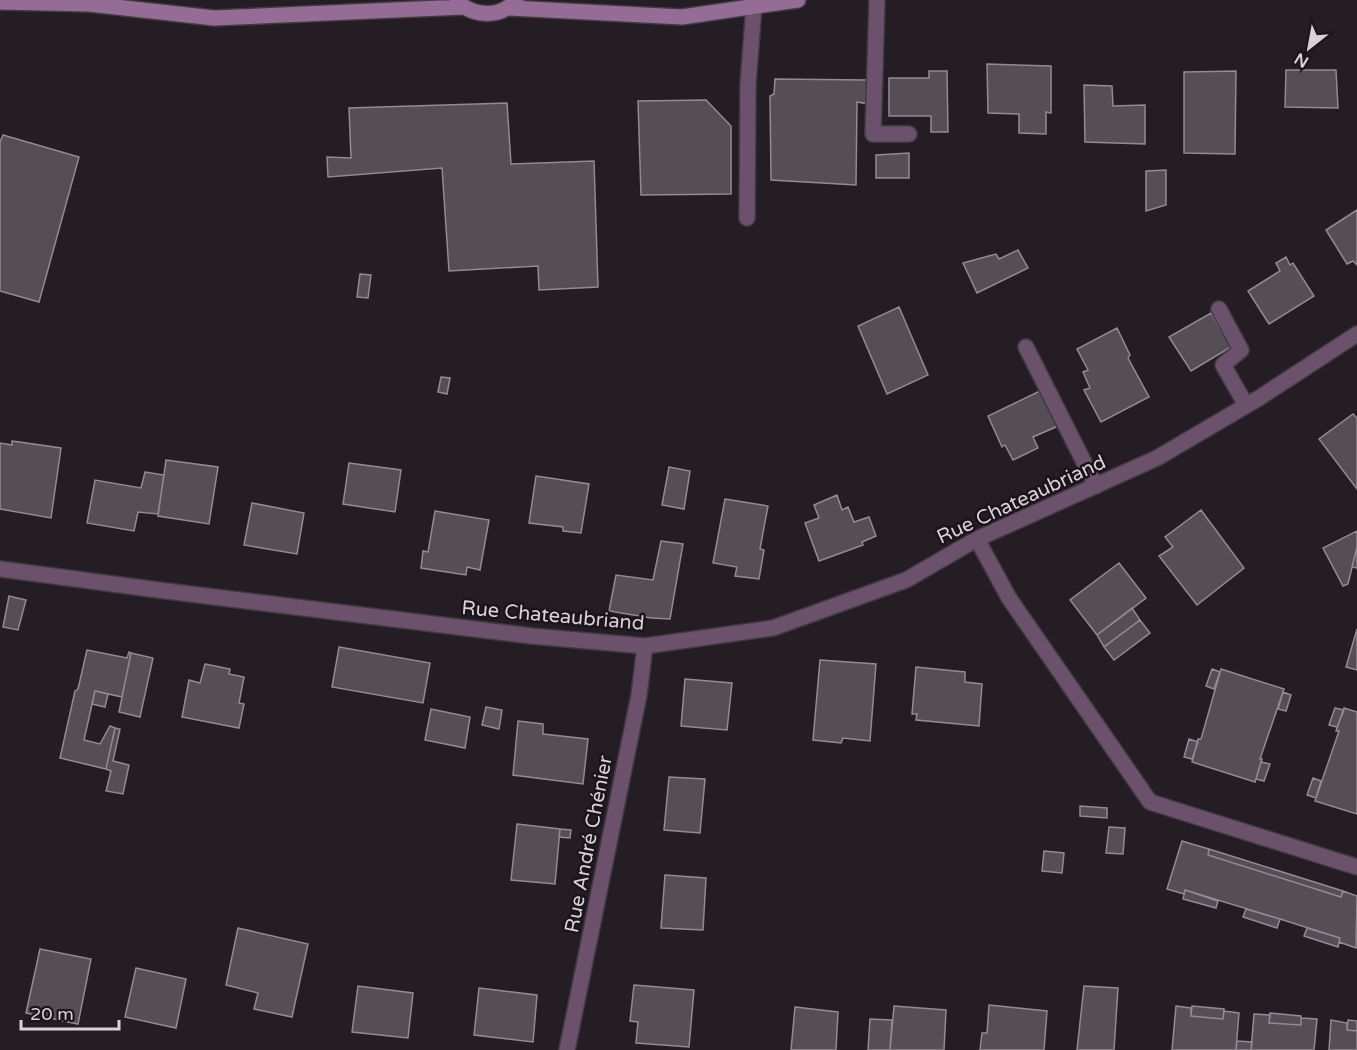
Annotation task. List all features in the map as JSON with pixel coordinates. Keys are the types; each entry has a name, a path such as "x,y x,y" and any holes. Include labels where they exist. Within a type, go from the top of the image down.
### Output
{"main road":[{"path":"89,4 123,0"},
{"path":"0,2 89,4 214,18 459,4 474,12 486,14 499,12 514,4 682,17 798,0"}],"street":[{"path":"877,0 873,134 909,134"},
{"path":"747,218 748,84 754,6"},
{"path":"1219,309 1241,350 1223,365 1246,405"},
{"name":"Rue Chateaubriand","path":"0,569 531,636 645,646 773,628 906,580 977,539 1157,458 1246,405 1357,334"},
{"path":"1026,346 1096,486"},
{"path":"977,539 1009,598 1150,802 1357,867"},
{"name":"Rue André Chénier","path":"567,1050 639,695 645,646"}],"building":[{"path":"987,64 1051,66 1051,113 1046,112 1046,134 1019,133 1019,114 988,113"},
{"path":"1286,70 1336,70 1338,108 1285,107"},
{"path":"929,71 947,71 948,132 931,132 931,116 889,116 889,78 929,78"},
{"path":"1236,71 1235,154 1184,153 1184,72"},
{"path":"775,79 869,80 869,104 857,102 856,185 771,180 770,96 774,94"},
{"path":"1084,85 1112,86 1113,106 1145,105 1145,144 1085,142"},
{"path":"706,100 731,126 731,194 641,195 638,101"},
{"path":"507,103 511,164 594,161 598,287 539,290 538,266 449,271 442,168 328,177 327,157 351,158 349,108"},
{"path":"3,135 79,157 39,302 0,291 0,142"},
{"path":"909,153 909,178 876,178 876,155"},
{"path":"1166,170 1166,205 1146,211 1146,171"},
{"path":"1357,210 1357,265 1353,261 1347,264 1326,230"},
{"path":"1018,250 1028,268 977,293 963,263 996,254 999,259"},
{"path":"1286,257 1290,265 1293,263 1314,296 1269,324 1248,291 1280,271 1276,263"},
{"path":"360,274 371,275 368,298 357,297"},
{"path":"899,307 928,375 887,394 858,326"},
{"path":"1211,313 1231,347 1191,371 1169,337"},
{"path":"1117,328 1130,355 1128,358 1149,397 1101,422 1084,390 1090,388 1083,372 1088,370 1077,349"},
{"path":"441,377 450,378 447,394 438,392"},
{"path":"1042,390 1058,426 1033,437 1038,448 1013,460 1005,445 1002,447 988,416"},
{"path":"1353,414 1357,418 1357,489 1319,439"},
{"path":"12,441 61,448 51,518 0,509 0,443 12,445"},
{"path":"166,460 218,467 209,524 158,516"},
{"path":"349,463 401,470 395,512 343,504"},
{"path":"669,467 690,471 684,509 662,505"},
{"path":"145,472 164,475 158,514 138,512 134,531 87,523 95,480 141,488"},
{"path":"536,476 589,484 581,533 563,531 563,527 529,523"},
{"path":"837,495 842,510 848,507 854,522 869,517 876,536 862,542 863,545 819,561 805,523 819,518 814,505"},
{"path":"725,499 768,506 760,549 764,550 759,579 735,576 737,567 713,563"},
{"path":"252,503 304,513 297,554 244,545"},
{"path":"1201,510 1244,568 1197,605 1159,556 1173,547 1165,537"},
{"path":"435,511 489,520 480,570 467,567 466,575 421,568 423,551 428,552"},
{"path":"1357,531 1357,547 1348,584 1343,586 1323,548"},
{"path":"661,541 683,544 670,619 609,611 616,575 653,580"},
{"path":"1357,547 1357,568 1352,567"},
{"path":"1119,563 1146,598 1097,635 1070,600"},
{"path":"9,596 26,600 18,630 3,627"},
{"path":"1132,608 1140,620 1104,647 1097,635"},
{"path":"1140,620 1150,633 1114,660 1104,647"},
{"path":"1357,629 1357,670 1346,667"},
{"path":"339,647 430,663 423,703 332,687"},
{"path":"87,650 127,658 129,652 131,653 122,697 95,691 84,740 100,744 110,726 115,728 106,769 60,758"},
{"path":"131,653 153,658 140,717 119,712"},
{"path":"820,660 876,664 870,741 843,738 841,743 813,740"},
{"path":"205,664 230,669 229,674 244,677 239,703 244,704 239,728 182,717 189,680 200,683"},
{"path":"916,667 965,672 965,682 982,684 979,726 916,720 917,714 912,714"},
{"path":"1212,669 1220,672 1214,689 1206,686"},
{"path":"1221,669 1284,689 1260,759 1262,759 1255,782 1192,762"},
{"path":"685,679 732,683 727,730 681,726"},
{"path":"95,691 108,694 105,707 92,704"},
{"path":"1283,692 1291,695 1286,711 1278,709"},
{"path":"486,707 502,710 499,729 482,725"},
{"path":"1335,708 1344,710 1337,727 1329,725"},
{"path":"1344,708 1357,712 1357,814 1315,801 1339,731 1336,731"},
{"path":"431,709 470,717 465,748 425,740"},
{"path":"518,721 543,724 543,734 588,739 583,784 513,775"},
{"path":"115,728 120,729 113,761 129,765 123,794 106,791 111,771 106,769"},
{"path":"1189,739 1198,742 1192,759 1184,757"},
{"path":"1261,762 1270,764 1264,781 1256,779"},
{"path":"669,777 705,779 700,833 664,830"},
{"path":"1313,778 1321,781 1316,798 1307,795"},
{"path":"1080,806 1107,808 1107,818 1080,816"},
{"path":"517,824 560,829 555,884 511,880"},
{"path":"1109,827 1125,828 1123,854 1106,853"},
{"path":"560,829 571,830 570,838 559,837"},
{"path":"1182,841 1209,849 1208,855 1341,897 1343,891 1357,896 1356,948 1339,942 1340,938 1280,919 1185,890 1184,894 1167,889"},
{"path":"1209,849 1343,891 1341,897 1208,855"},
{"path":"1044,851 1064,853 1062,873 1042,871"},
{"path":"665,875 706,878 703,930 661,928"},
{"path":"1185,890 1218,901 1216,908 1183,899"},
{"path":"1246,909 1280,919 1277,928 1243,917"},
{"path":"238,928 308,944 292,1017 254,1009 258,993 226,985"},
{"path":"1307,928 1340,938 1338,947 1304,936"},
{"path":"40,949 91,959 78,1024 26,1013"},
{"path":"136,968 186,979 176,1028 125,1017"},
{"path":"634,985 694,990 689,1047 636,1043 638,1022 630,1021"},
{"path":"358,986 413,993 408,1038 352,1032"},
{"path":"1084,986 1118,988 1114,1050 1077,1050"},
{"path":"479,988 537,995 533,1042 474,1035"},
{"path":"989,1005 1047,1011 1044,1050 980,1050 982,1033 987,1033"},
{"path":"894,1006 946,1010 944,1050 890,1050"},
{"path":"1176,1006 1191,1008 1191,1016 1223,1019 1224,1011 1239,1013 1236,1050 1172,1050"},
{"path":"1192,1006 1224,1009 1223,1019 1191,1016"},
{"path":"795,1007 838,1012 836,1050 791,1050"},
{"path":"1270,1013 1301,1016 1301,1025 1269,1023"},
{"path":"1254,1014 1270,1015 1269,1023 1301,1025 1301,1018 1317,1019 1314,1050 1251,1050"},
{"path":"870,1019 892,1020 890,1050 868,1050"},
{"path":"1331,1020 1347,1023 1347,1030 1357,1031 1357,1050 1329,1050"},
{"path":"1348,1020 1357,1021 1357,1031 1347,1030"},
{"path":"1237,1041 1252,1042 1251,1050 1236,1050"}]}
